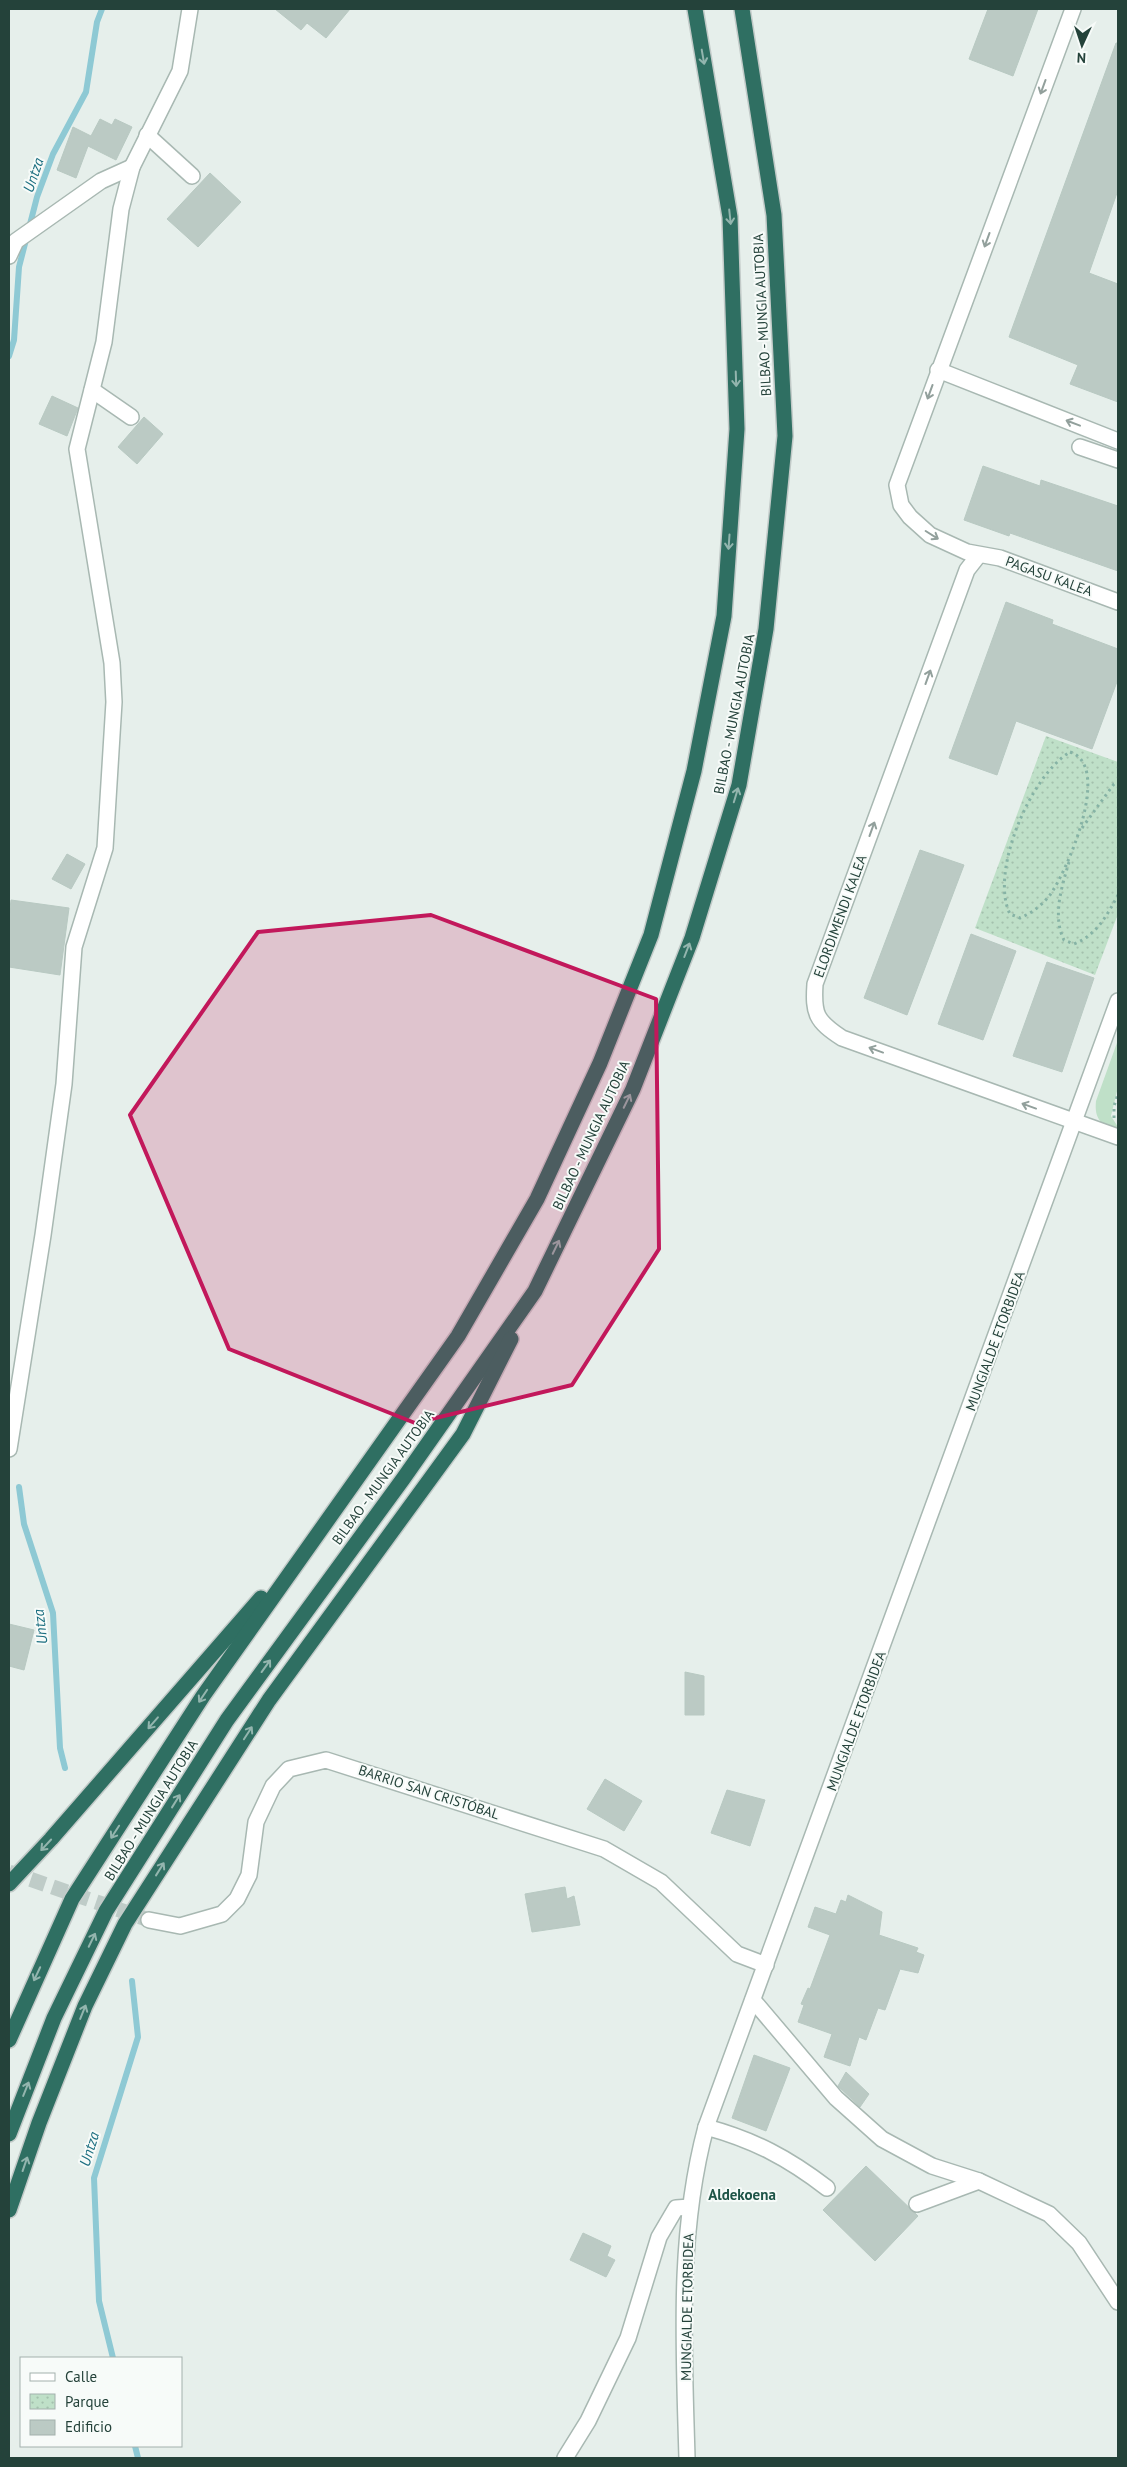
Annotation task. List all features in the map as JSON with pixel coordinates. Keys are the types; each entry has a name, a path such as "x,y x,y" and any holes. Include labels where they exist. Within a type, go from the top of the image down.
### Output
{"highway":[{"name":"BILBAO - MUNGIA AUTOBIA","path":"9,2040 72,1899 203,1696 458,1336 537,1199 600,1063 651,935 694,771 724,616 737,429 730,217 695,9"},
{"name":"BILBAO - MUNGIA AUTOBIA","path":"9,2134 54,2018 106,1911 227,1720 403,1479 535,1291 633,1089 692,938 739,785 766,629 785,436 774,215 742,9"},
{"path":"9,2210 39,2123 85,2006 125,1924 269,1700 462,1434 535,1291"},
{"path":"9,1884 58,1831 311,1541"}],"street":[{"path":"9,1448 43,1235 64,1084 74,947 106,848 114,702 112,663 77,449 104,342 121,209 132,167 180,71 190,9"},
{"name":"PAGASU KALEA","path":"1073,9 897,485 901,505 910,517 930,535 978,556 1000,558 1118,602"},
{"path":"147,135 192,176"},
{"path":"9,256 16,241 101,181 132,167"},
{"path":"938,370 1118,441"},
{"path":"92,390 131,417"},
{"path":"1080,447 1118,460"},
{"name":"ELORDIMENDI KALEA","path":"978,556 967,570 815,984 814,1004 817,1016 825,1027 842,1038 1118,1137"},
{"name":"MUNGIALDE ETORBIDEA","path":"687,2458 684,2342 685,2267 690,2207 696,2166 706,2128 1118,1001"},
{"name":"BARRIO SAN CRISTÓBAL","path":"149,1920 180,1926 222,1914 237,1899 249,1875 256,1822 273,1786 289,1769 326,1760 604,1849 662,1882 737,1954 766,1965"},
{"path":"753,2000 836,2098 882,2139 932,2166 979,2181 1049,2214 1080,2243 1118,2302"},
{"path":"706,2128 732,2135 783,2157 827,2188"},
{"path":"917,2204 979,2181"},
{"path":"565,2458 588,2422 628,2338 659,2237 676,2208 690,2207"}],"path":[{"path":"1118,782 1083,825 1072,855 1050,894 1032,913 1020,918 1010,914 1006,904 1004,884 1008,860 1017,829 1029,799 1060,758 1070,752 1078,755 1085,765 1088,786 1083,819 1072,855 1062,886 1059,910 1060,930 1064,940 1074,944 1086,939 1104,920 1118,895"},
{"path":"1115,1122 1114,1106 1118,1094"}],"highlighted area":[{"path":"431,915 656,999 659,1249 572,1385 415,1423 229,1349 130,1115 258,932"}],"green space":[{"path":"1046,736 1118,762 1118,914 1095,975 975,928"},
{"path":"1118,1040 1118,1087 1111,1116 1118,1127 1118,1133 1100,1121 1096,1113 1096,1101"}],"building":[{"path":"275,9 350,9 326,38 307,23 301,30"},
{"path":"988,9 1038,9 1013,76 969,59"},
{"path":"1116,43 1118,43 1118,190 1089,273 1118,284 1118,402 1070,384 1078,365 1009,337"},
{"path":"100,119 112,125 115,119 132,127 116,160 88,146 76,178 57,170 73,127 91,136"},
{"path":"210,173 241,202 198,247 167,219"},
{"path":"52,396 78,408 67,436 39,424"},
{"path":"144,417 163,434 137,464 118,447"},
{"path":"983,466 1040,486 1041,480 1118,506 1118,571 1010,533 1009,536 964,520"},
{"path":"1006,602 1053,620 1052,624 1118,649 1118,679 1092,749 1016,721 997,775 949,758"},
{"path":"920,850 964,865 907,1015 864,998"},
{"path":"67,854 85,864 71,889 52,879"},
{"path":"11,900 69,908 60,975 9,967"},
{"path":"971,934 1016,951 983,1040 938,1024"},
{"path":"1047,962 1094,978 1062,1072 1013,1056"},
{"path":"9,1624 34,1630 24,1670 9,1666"},
{"path":"685,1672 704,1676 704,1715 685,1715"},
{"path":"605,1779 642,1801 624,1831 587,1809"},
{"path":"727,1790 765,1800 750,1846 711,1833"},
{"path":"565,1887 567,1899 574,1896 580,1925 532,1932 525,1894"},
{"path":"848,1895 882,1912 879,1935 918,1948 916,1952 924,1955 918,1973 900,1969 885,2010 878,2008 866,2040 859,2037 850,2066 824,2057 832,2034 798,2022 804,2005 801,2004 808,1988 810,1989 830,1935 808,1927 815,1907 836,1914 841,1900 846,1902"},
{"path":"754,2055 790,2068 766,2131 732,2118"},
{"path":"846,2072 869,2094 860,2107 838,2086"},
{"path":"866,2166 918,2216 875,2261 823,2210"},
{"path":"583,2233 611,2246 607,2256 615,2260 606,2277 570,2260"}],"waterway":[{"name":"Untza","path":"9,356 14,340 19,267 37,197 53,154 86,92 97,22 102,9"},
{"name":"Untza","path":"19,1487 24,1524 53,1613 60,1748 65,1768"},
{"name":"Untza","path":"113,2357 99,2301 94,2178 138,2037 132,1981"},
{"name":"Untza","path":"135,2447 138,2458"}],"tunnel":[{"path":"9,1872 149,1920"}],"district":[{"name":"Aldekoena","path":"742,2194"}]}
